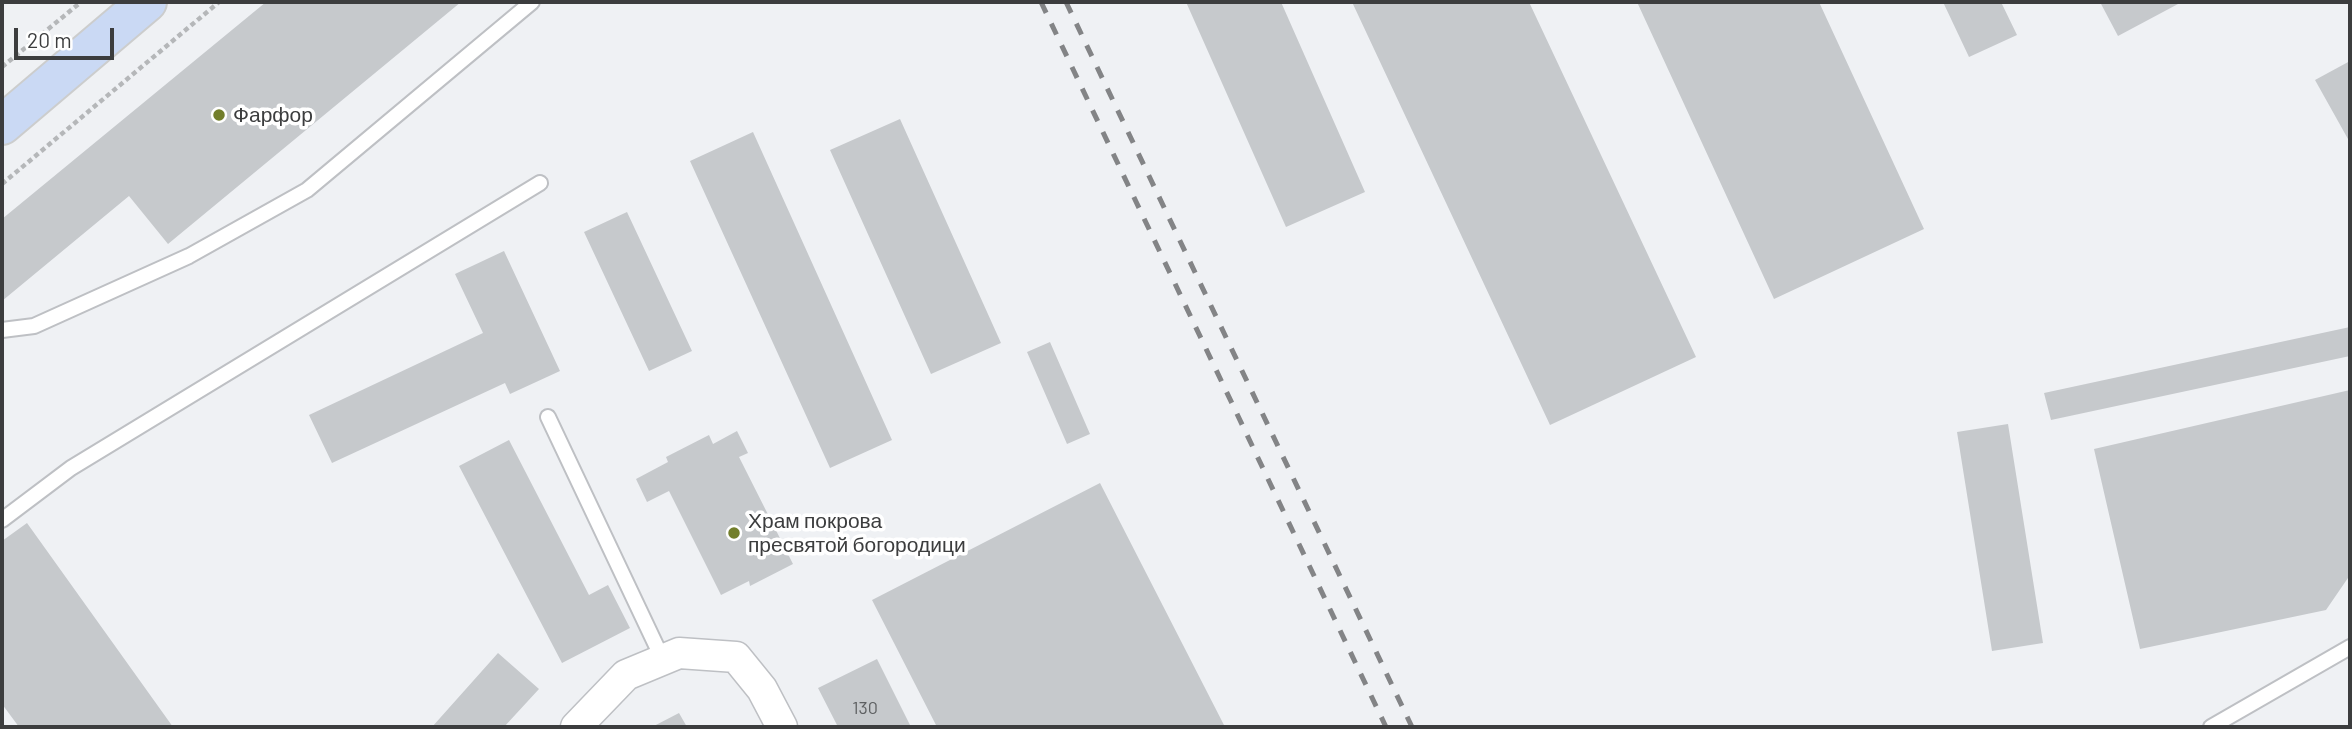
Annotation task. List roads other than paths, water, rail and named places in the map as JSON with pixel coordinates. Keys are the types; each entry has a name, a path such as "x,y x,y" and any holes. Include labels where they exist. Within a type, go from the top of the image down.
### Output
{"main road":[{"path":"2,125 147,2"}],"street":[{"path":"576,727 626,675 679,653 736,657 762,689 782,727"}],"lane":[{"path":"2,330 34,326 189,256 307,190 533,2"},
{"path":"2,520 71,468 540,183"},
{"path":"548,417 663,660"},
{"path":"2211,727 2350,647"}],"railway":[{"path":"1041,2 1386,727"},
{"path":"1066,2 1412,727"}],"place":[{"name":"Фарфор","path":"219,115"},
{"name":"Храм покрова пресвятой богородици","path":"734,533"}]}
